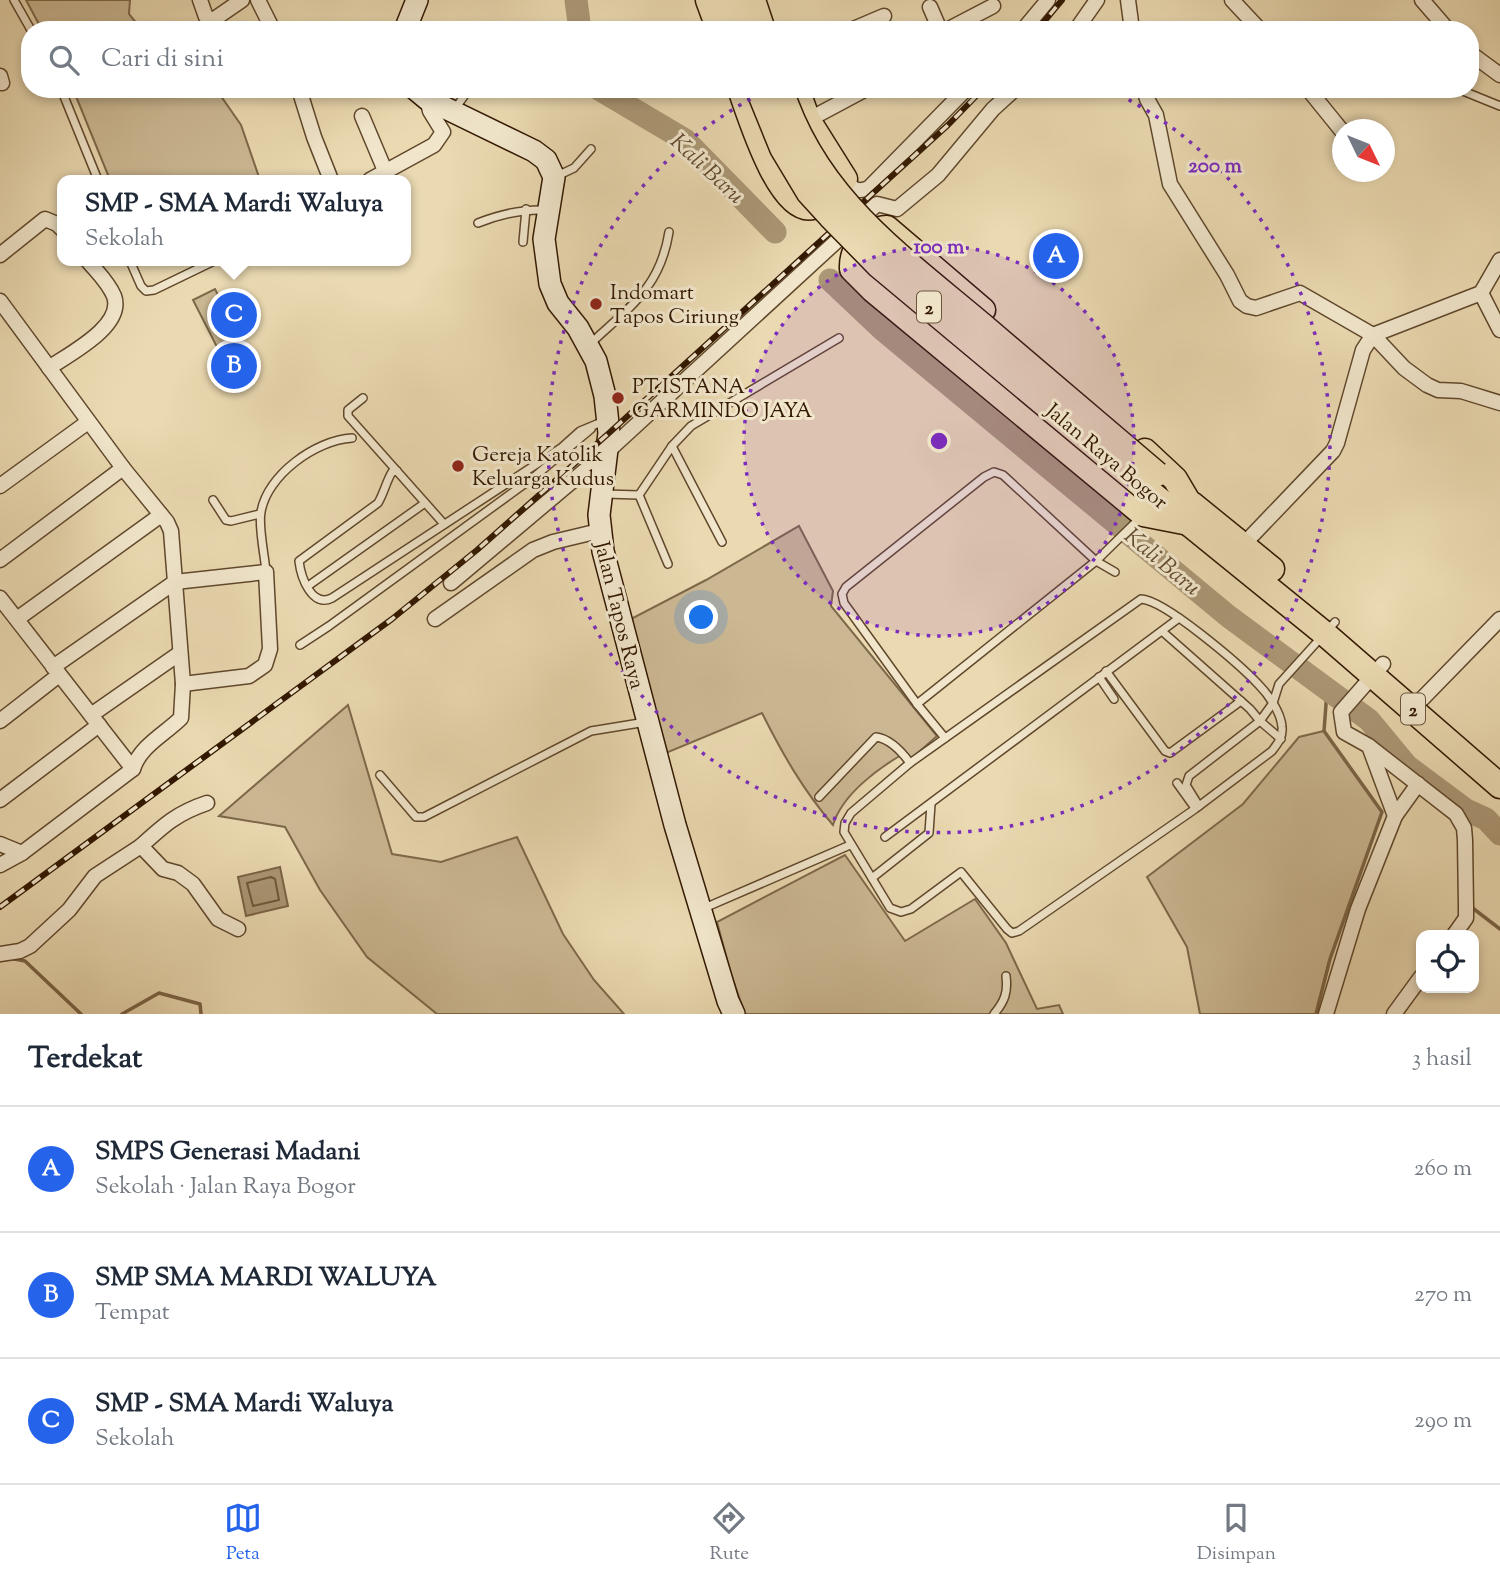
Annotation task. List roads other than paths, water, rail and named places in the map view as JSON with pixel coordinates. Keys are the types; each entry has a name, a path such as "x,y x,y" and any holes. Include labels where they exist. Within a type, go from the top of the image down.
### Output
{"highway":[{"path":"708,0 716,21"},
{"path":"731,0 737,21"},
{"path":"753,0 760,21"},
{"path":"767,0 773,21"},
{"path":"743,98 765,157 794,204 806,209 816,207 829,198 845,179 808,120 800,98"},
{"name":"Jalan Raya Bogor","path":"762,98 782,148 809,193 879,266 1230,542 1323,636 1500,786"},
{"name":"Jalan Raya Bogor","path":"784,98 799,136 842,201 1151,481"},
{"path":"878,219 1151,456 1175,479 1189,512 1140,518 873,290 852,269 851,259 866,236 877,229 878,219"},
{"name":"Jalan Raya Bogor","path":"1372,677 1422,699 1500,767"}],"main road":[{"path":"409,21 417,0"},
{"path":"428,98 534,152 546,160 554,177"},
{"name":"Jalan Tapos Raya","path":"554,177 537,209 550,284 558,303 596,361 605,396 601,423 608,451 600,494 599,531 675,825 734,1014"}],"street":[{"path":"200,0 206,16 214,20 242,0"},
{"path":"258,0 268,21"},
{"path":"1030,21 1048,0"},
{"path":"1082,21 1097,0"},
{"path":"1128,0 1131,21"},
{"path":"1232,0 1251,21"},
{"path":"1422,0 1440,21"},
{"path":"964,21 993,6"},
{"path":"930,7 936,21"},
{"path":"872,21 884,16"},
{"path":"1479,60 1500,75"},
{"path":"302,98 329,175"},
{"path":"381,175 439,140 443,132 423,98"},
{"path":"808,120 849,98"},
{"path":"845,179 852,189 861,191 869,188 957,98"},
{"path":"451,583 878,219 877,204 897,209 938,175 1005,98"},
{"path":"1147,98 1156,115 1170,184 1227,275 1240,301 1256,308 1300,293 1373,335 1404,368 1427,385 1438,390 1461,391 1500,403"},
{"path":"1315,98 1332,119"},
{"path":"362,116 386,173"},
{"path":"0,255 45,219 57,224"},
{"path":"1230,542 1333,452 1363,350 1373,335 1481,293 1500,260"},
{"path":"49,368 106,327 115,312 115,299 107,283 92,266"},
{"path":"1481,293 1500,330"},
{"path":"0,301 171,531 183,684 181,718 143,751 133,769 22,853 0,865"},
{"path":"0,486 88,422"},
{"path":"0,560 123,468"},
{"path":"17,619 161,515"},
{"path":"435,619 533,550 553,542 599,531"},
{"path":"0,721 56,671 175,582 266,572 270,655 265,665 249,676 183,684"},
{"path":"0,598 133,769"},
{"path":"1422,699 1500,620"},
{"path":"0,800 180,653"},
{"path":"1372,677 1341,712 1344,732 1369,746 1456,814 1464,828 1466,918 1458,930"},
{"path":"1369,746 1395,816"},
{"path":"1326,1014 1358,909 1395,816 1418,784"},
{"path":"0,954 20,951 30,946 69,910 94,876 141,846 170,820 184,811 207,803"},
{"path":"0,844 22,853"},
{"path":"141,846 163,869 178,873 193,884 218,919 238,929"},
{"path":"1394,1014 1416,984"}],"lane":[{"path":"15,0 26,21"},
{"path":"1479,97 1500,106"},
{"path":"65,98 96,175"},
{"path":"452,112 462,98"},
{"path":"554,177 574,168 591,149"},
{"path":"478,223 503,213 537,209 523,243"},
{"path":"588,346 628,310 654,279 666,254 669,232"},
{"path":"133,266 141,286 146,291 203,266"},
{"path":"639,495 672,446 691,426 839,338"},
{"path":"363,398 348,410 348,416 444,524"},
{"path":"397,471 392,472 388,478 378,503 302,557 299,566 317,600 326,601 332,598 561,448 580,431 601,423"},
{"path":"300,645 534,477 601,423"},
{"path":"266,572 260,514 275,484 294,462 337,440 352,438"},
{"path":"672,446 722,542"},
{"path":"945,738 844,603 842,594 846,587 962,494 994,472 1003,475 1096,561 1115,572"},
{"path":"600,494 639,495"},
{"path":"639,495 668,564"},
{"path":"214,500 226,520 260,514"},
{"path":"308,586 425,503"},
{"path":"917,704 1096,561 1140,518"},
{"path":"1141,599 1148,599 1179,618 1259,685 1273,703 1282,725 1281,739 1272,751 1197,808 1012,933 961,872 911,909 901,912 890,908 844,832 845,823 851,813 909,763 1141,599"},
{"path":"885,837 1179,618"},
{"path":"1163,632 1281,739"},
{"path":"1197,808 1186,785 1189,776 1260,721 1273,703 1281,682 1323,636"},
{"path":"1106,671 1165,751 1170,753 1241,701"},
{"path":"1099,677 1114,699"},
{"path":"380,775 416,817 424,817 591,731 647,722"},
{"path":"819,797 876,737 885,738 909,763"},
{"path":"1177,783 1197,808"},
{"path":"872,878 929,833 930,804"},
{"path":"709,906 850,845"},
{"path":"994,1014 1003,1003 1007,991 1006,975"}],"water":[{"path":"280,867 288,906 246,916 238,877"}],"waterway":[{"name":"Kali Baru","path":"576,0 579,21"},
{"name":"Kali Baru","path":"614,98 685,140 775,232"},
{"name":"Kali Baru","path":"830,280 883,330 1228,616 1369,720 1407,766 1466,810 1486,819 1500,834"},
{"path":"1316,1014 1330,959 1382,812 1324,731 1327,691"},
{"path":"1466,810 1467,822"},
{"path":"1470,906 1500,929"},
{"path":"9,958 25,961 81,1014"},
{"path":"122,1014 159,993 200,1004 201,1014"}],"railway":[{"path":"1044,21 1062,0"},
{"path":"0,907 392,619 477,550 948,125 974,98"}],"place":[{"name":"SMPS Generasi Madani","path":"1056,256"},
{"name":"Indomart Tapos Ciriung","path":"596,304"},
{"name":"SMP - SMA Mardi Waluya","path":"234,315"},
{"name":"SMP SMA MARDI WALUYA","path":"234,366"},
{"name":"PT.ISTANA GARMINDO JAYA","path":"618,398"},
{"name":"Gereja Katolik Keluarga Kudus","path":"458,466"}]}
